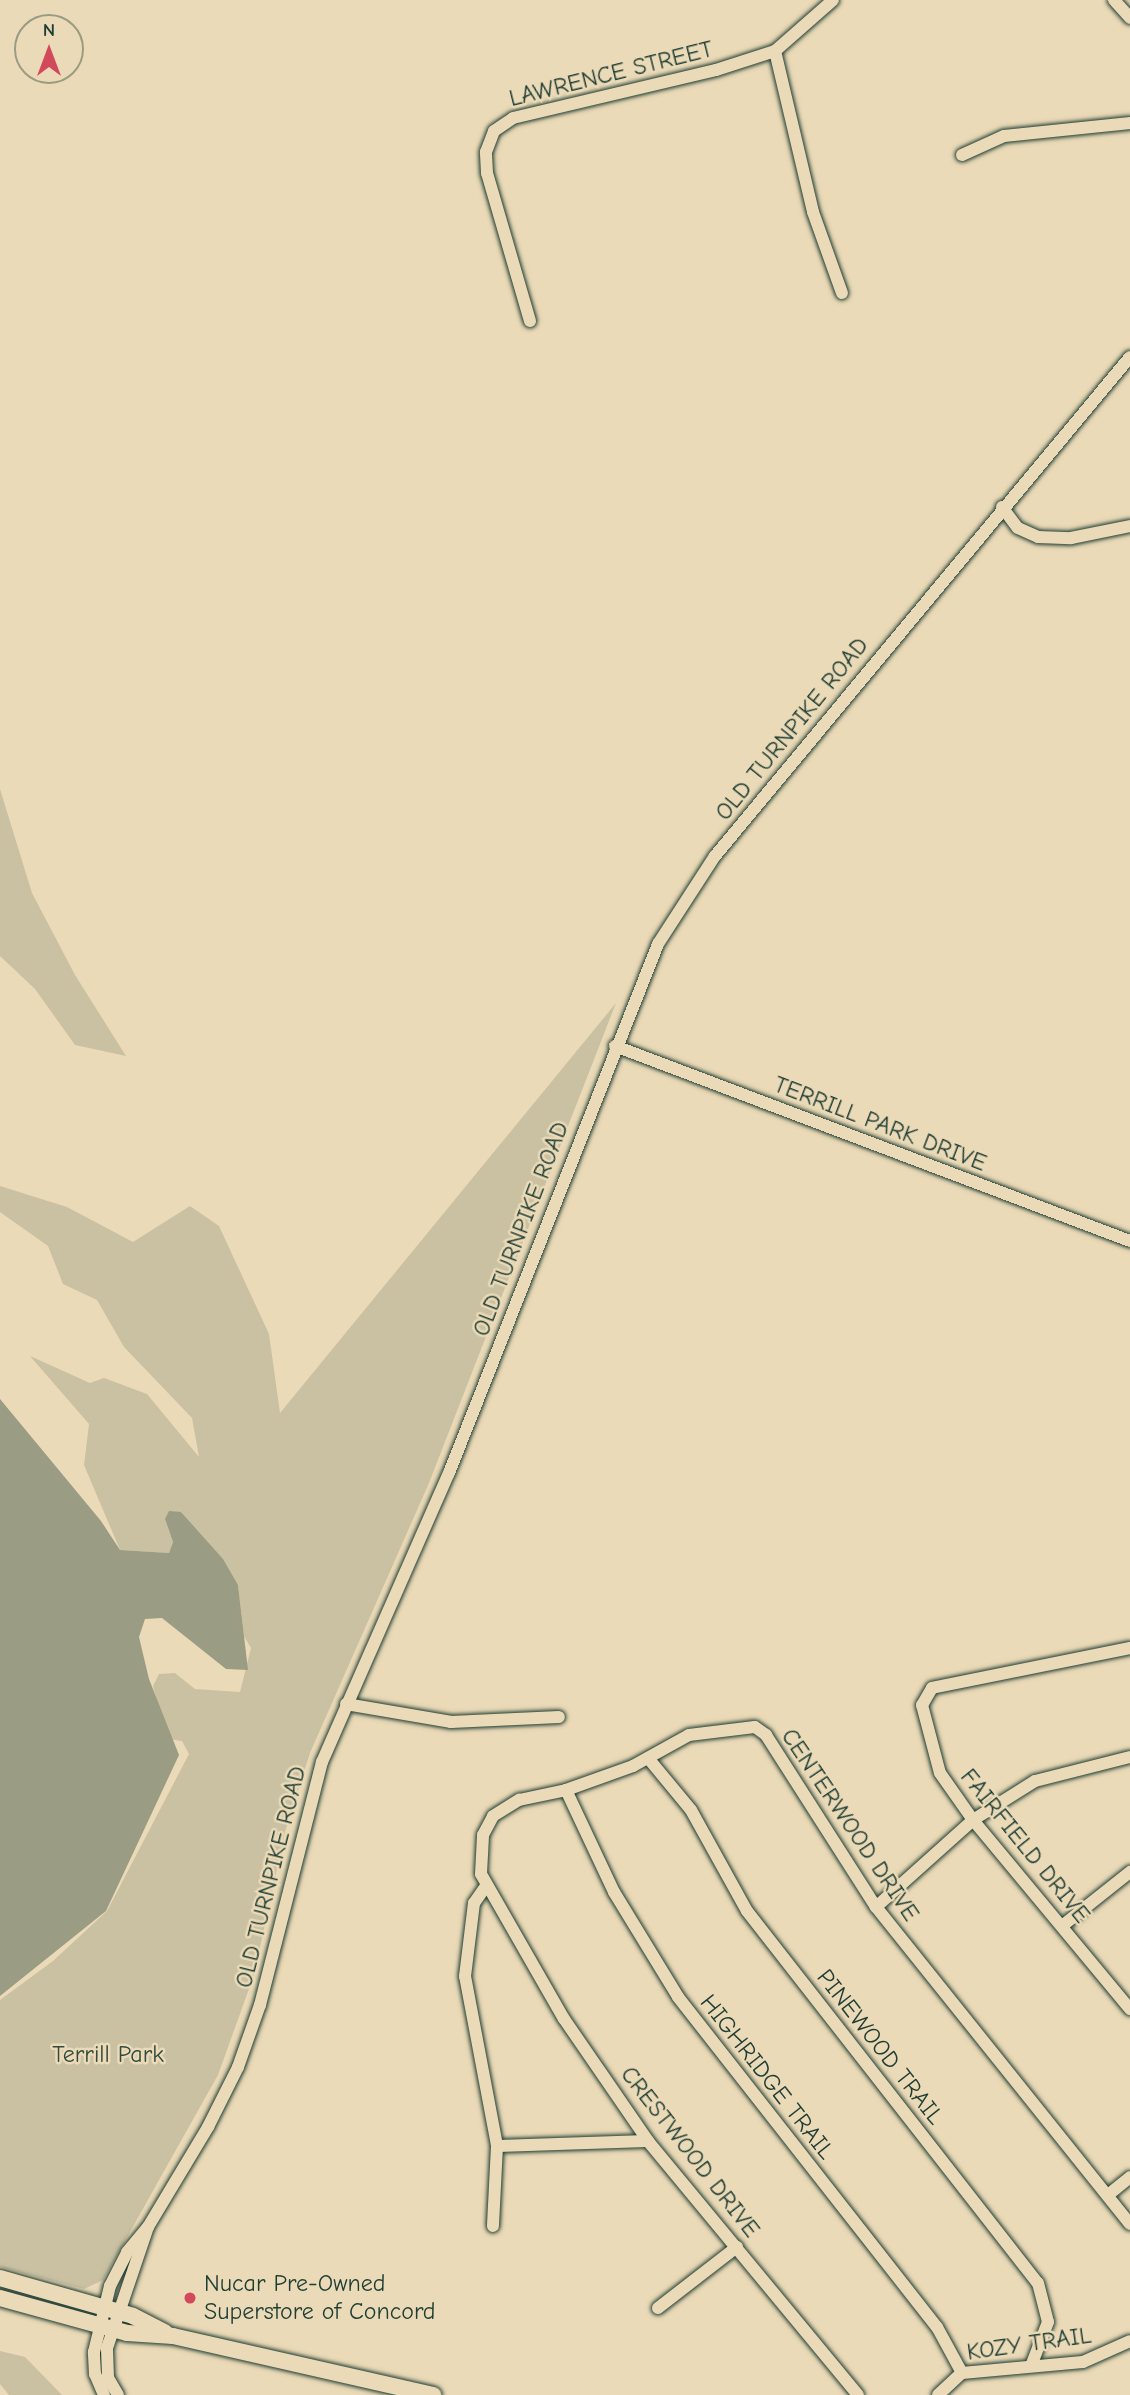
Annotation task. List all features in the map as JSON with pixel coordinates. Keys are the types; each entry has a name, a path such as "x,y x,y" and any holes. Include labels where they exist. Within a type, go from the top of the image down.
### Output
{"main road":[{"path":"0,2278 111,2309 173,2336"},
{"path":"0,2298 106,2327 173,2336 433,2395"}],"street":[{"name":"LAWRENCE STREET","path":"530,321 487,173 486,152 494,131 513,118 716,71 775,51 833,0"},
{"path":"1114,0 1130,18"},
{"path":"775,51 813,212 842,293"},
{"path":"962,155 1004,136 1130,123"},
{"name":"OLD TURNPIKE ROAD","path":"106,2327 111,2309 148,2227 208,2127 253,2026 300,1836 322,1762 449,1474 615,1046 658,944 715,856 1002,507 1130,357"},
{"path":"1002,507 1018,528 1038,537 1071,538 1130,526"},
{"name":"TERRILL PARK DRIVE","path":"615,1046 1130,1241"},
{"name":"FAIRFIELD DRIVE","path":"1129,2005 973,1820 940,1773 927,1733 922,1704 932,1688 1130,1648"},
{"path":"346,1704 451,1722 559,1717"},
{"name":"CENTERWOOD DRIVE","path":"486,1886 478,1861 493,1816 520,1800 566,1790 648,1758 689,1735 755,1727 766,1735 876,1907 1130,2224"},
{"path":"876,1907 973,1820 1035,1781 1130,1757"},
{"name":"PINEWOOD TRAIL","path":"648,1758 691,1810 747,1911 1038,2283 1048,2322 1031,2366"},
{"name":"HIGHRIDGE TRAIL","path":"566,1790 614,1892 678,1997 937,2327 962,2373"},
{"path":"1062,1926 1130,1872"},
{"path":"486,1886 474,1903 465,1976 497,2146 493,2226"},
{"name":"CRESTWOOD DRIVE","path":"486,1886 564,2019 648,2141 858,2395"},
{"path":"497,2146 648,2141"},
{"path":"1108,2195 1130,2177"},
{"path":"658,2308 737,2247"},
{"path":"104,2395 94,2363 106,2327"},
{"path":"106,2327 106,2371 118,2395"},
{"name":"KOZY TRAIL","path":"938,2395 962,2373 1083,2362 1130,2341"}],"green space":[{"path":"0,789 32,893 75,975 126,1056 75,1045 35,989 0,956"},
{"name":"Terrill Park","path":"616,1003 429,1483 310,1753 285,1832 254,1975 218,2075 103,2280 84,2289 0,2267 0,2000 53,1961 107,1911 189,1754 182,1741 167,1739 153,1686 159,1674 175,1673 195,1689 240,1692 251,1648 244,1636 238,1585 181,1512 165,1519 173,1542 169,1553 120,1550 84,1465 89,1424 30,1356 90,1383 104,1378 147,1394 199,1457 192,1418 124,1347 97,1300 63,1284 48,1246 0,1212 0,1186 67,1207 133,1242 190,1206 219,1226 269,1334 280,1413"},
{"path":"0,2351 25,2357 62,2395 9,2395 0,2384"}],"shaded area":[{"path":"0,1399 101,1521 120,1550 169,1553 173,1542 165,1519 169,1511 181,1512 223,1559 238,1585 248,1670 226,1669 162,1618 145,1619 139,1637 149,1679 179,1755 106,1911 0,1996"}],"place":[{"name":"Nucar Pre-Owned Superstore of Concord","path":"190,2298"}]}
